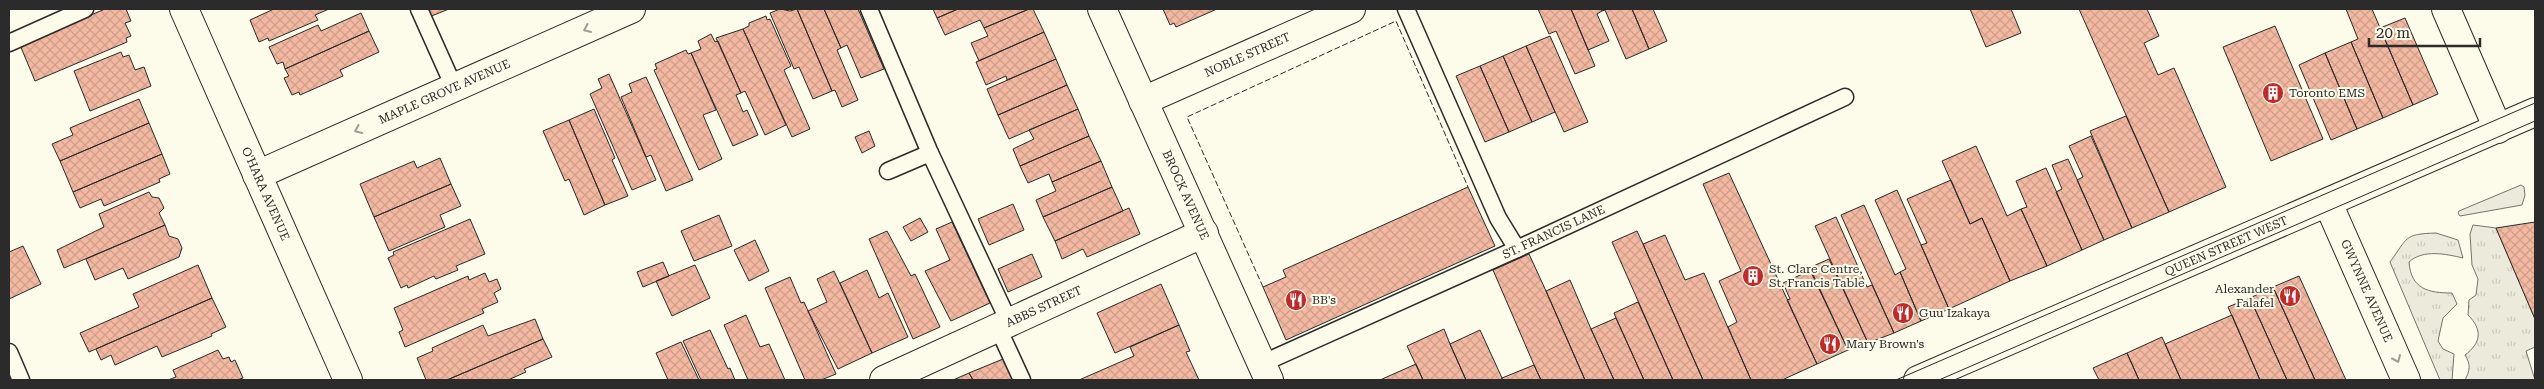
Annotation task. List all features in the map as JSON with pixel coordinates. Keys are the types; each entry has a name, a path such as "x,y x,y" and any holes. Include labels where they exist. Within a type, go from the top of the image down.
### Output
{"street":[{"name":"O'HARA AVENUE","path":"184,9 348,380"},
{"name":"MAPLE GROVE AVENUE","path":"257,175 631,9"},
{"name":"BROCK AVENUE","path":"1102,9 1265,372"},
{"name":"NOBLE STREET","path":"1143,101 1352,9"},
{"path":"2446,9 2498,129"},
{"name":"QUEEN STREET WEST","path":"1918,380 2535,112"},
{"name":"GWYNNE AVENUE","path":"2328,202 2406,380"},
{"name":"ABBS STREET","path":"884,380 1204,233"}],"lane":[{"path":"9,43 84,9"},
{"path":"420,9 454,87"},
{"path":"869,9 1004,325 1022,380"},
{"path":"1406,9 1498,218 1517,248"},
{"name":"ST. FRANCIS LANE","path":"1265,372 1517,248 1845,97"},
{"path":"888,171 930,153"},
{"path":"9,352 21,380"}],"green space":[{"path":"2521,185 2524,187 2525,195 2522,205 2460,216 2458,213 2459,211"},
{"path":"2473,225 2496,228 2535,319 2535,347 2526,351 2535,380 2465,380 2469,368 2465,355 2474,346 2478,336 2476,326 2468,315 2469,300 2476,295 2478,279 2472,265 2470,234"},
{"path":"2436,233 2458,240 2463,258 2442,254 2428,254 2421,255 2409,262 2410,271 2417,284 2422,288 2435,292 2452,293 2457,304 2443,318 2438,341 2443,349 2454,354 2452,380 2440,380 2390,262 2407,239 2412,236"}],"building":[{"path":"105,9 126,9 131,21 125,23 131,36 126,38 127,42 35,81 20,45"},
{"path":"274,9 329,9 315,15 318,20 269,41 268,38 259,42 250,20"},
{"path":"426,9 449,9 429,17"},
{"path":"780,9 790,11 797,9 832,91 813,99 799,67 794,69 770,13"},
{"path":"797,9 824,9 841,48 837,50 858,100 842,107 835,90 832,91"},
{"path":"824,9 858,9 884,69 861,78 847,45 841,48"},
{"path":"933,9 958,9 937,18"},
{"path":"958,9 1029,9 984,28 980,20 945,35 937,18"},
{"path":"1033,9 1044,32 979,61 971,43 988,36 984,28"},
{"path":"1163,9 1217,9 1176,27 1174,23 1170,25"},
{"path":"1538,9 1571,9 1595,66 1575,74 1556,31 1549,34"},
{"path":"1571,9 1601,9 1602,11 1597,14 1609,41 1588,50"},
{"path":"1601,9 1632,9 1649,49 1626,59 1605,10 1602,11"},
{"path":"1632,9 1653,9 1667,41 1649,49"},
{"path":"1970,9 2011,9 2021,33 1986,47"},
{"path":"2079,9 2147,9 2159,36 2144,43 2158,75 2174,68 2226,187 2169,212"},
{"path":"2346,9 2372,9 2413,105 2383,118 2351,42 2358,39"},
{"path":"361,13 369,31 285,69 283,62 277,64 269,47 318,25 321,31"},
{"path":"766,16 767,20 770,19 791,66 784,70 810,129 792,137 743,29 749,26 749,23"},
{"path":"2405,18 2438,94 2413,105 2380,28"},
{"name":"Toronto EMS","path":"2275,26 2323,139 2271,161 2223,47"},
{"path":"743,29 786,125 765,135 745,91 741,93 716,38"},
{"path":"369,31 379,52 340,70 343,76 300,95 299,92 292,95 284,78 289,76 285,69"},
{"path":"1044,32 1056,59 1007,80 1006,76 986,85 976,62"},
{"path":"711,34 715,42 718,41 741,93 736,95 743,112 747,110 758,135 733,146 691,53 701,49 698,41"},
{"path":"1550,36 1588,122 1564,132 1526,46"},
{"path":"2351,42 2383,118 2357,129 2325,53"},
{"path":"1526,46 1555,112 1532,122 1503,56"},
{"path":"686,50 688,54 691,53 716,110 703,115 722,159 699,170 654,70 657,69 655,64"},
{"path":"121,52 123,57 129,55 135,70 144,67 151,86 90,111 74,71"},
{"path":"2325,53 2357,129 2331,140 2299,65"},
{"path":"1503,56 1532,122 1509,132 1480,66"},
{"path":"1056,59 1067,85 998,115 987,89"},
{"path":"1480,66 1509,132 1485,142 1456,76"},
{"path":"609,74 656,180 632,190 590,94 602,88 598,79"},
{"path":"646,77 693,180 666,191 651,155 646,157 621,97 632,92 629,84"},
{"path":"1067,85 1078,109 1009,139 998,115"},
{"path":"139,99 149,123 60,161 52,144 73,135 70,128"},
{"path":"594,109 615,158 612,160 628,196 605,205 569,120"},
{"path":"1078,109 1089,136 1020,166 1013,149 1034,139 1029,130"},
{"path":"2126,116 2169,212 2132,228 2090,131"},
{"path":"569,120 605,205 584,215 569,179 565,181 543,131"},
{"path":"149,123 162,154 73,192 60,161"},
{"path":"869,131 875,146 862,153 855,137"},
{"path":"1089,136 1101,161 1052,182 1049,174 1028,183 1020,166"},
{"path":"2091,136 2132,228 2104,240 2077,180 2083,177 2069,146"},
{"path":"1976,146 2007,216 2021,209 2047,266 2010,281 1982,218 1970,224 1942,161"},
{"path":"162,154 170,174 159,179 160,182 104,206 101,199 80,208 73,192"},
{"path":"440,158 451,184 374,217 360,184 414,161 417,168"},
{"path":"2068,159 2104,240 2082,250 2056,192 2062,189 2052,165"},
{"path":"1101,161 1112,187 1043,217 1036,200 1056,191 1052,182"},
{"path":"2046,168 2082,250 2047,266 2021,209 2027,207 2016,181"},
{"name":"St. Clare Centre, St. Francis Table","path":"1729,173 1817,364 1782,380 1751,380 1728,327 1737,322 1719,281 1741,271 1703,184"},
{"path":"1951,180 1970,224 1982,218 2010,281 1949,309 1921,245 1927,243 1907,199"},
{"path":"451,184 461,206 440,215 445,227 389,251 374,217"},
{"path":"1112,187 1123,211 1055,241 1043,217"},
{"path":"1468,187 1495,246 1286,340 1263,287 1286,277 1283,270"},
{"path":"1897,190 1949,309 1921,321 1900,272 1906,269 1875,200"},
{"path":"149,192 152,197 159,198 164,208 159,213 165,225 64,268 57,250 104,227 99,214"},
{"path":"1013,204 1024,230 989,245 978,219"},
{"path":"1864,205 1895,275 1900,272 1921,321 1894,333 1841,215"},
{"path":"1129,208 1140,234 1087,257 1083,249 1062,259 1055,241"},
{"path":"719,215 732,246 694,261 681,231"},
{"path":"1836,217 1867,287 1872,285 1894,333 1868,343 1815,226"},
{"path":"920,218 928,232 911,241 903,227"},
{"path":"470,219 485,254 456,266 458,270 436,279 434,276 408,288 407,285 401,288 388,258 394,255 393,252"},
{"path":"952,222 990,303 951,321 925,271 950,260 936,229"},
{"path":"2535,222 2535,319 2496,228"},
{"path":"165,225 169,236 178,239 182,248 179,257 128,279 123,268 95,280 86,259"},
{"path":"887,231 911,276 915,274 940,327 913,339 869,239"},
{"path":"1637,231 1703,380 1673,380 1612,242"},
{"path":"1665,235 1685,280 1704,273 1751,380 1703,380 1643,244"},
{"path":"755,240 769,271 749,281 734,250"},
{"path":"23,246 41,284 9,299 9,252"},
{"path":"1032,254 1042,277 1008,292 998,269"},
{"path":"1529,254 1585,380 1541,380 1534,365 1493,270"},
{"path":"1829,259 1868,343 1848,350 1809,268"},
{"path":"663,262 669,276 643,287 637,272"},
{"path":"198,265 212,298 89,352 80,333 139,307 133,294"},
{"path":"695,265 710,298 672,316 656,281"},
{"path":"867,270 879,298 888,293 908,337 872,353 840,283"},
{"path":"1811,270 1848,350 1817,364 1787,300 1790,299 1783,283"},
{"path":"834,271 872,353 838,369 808,311 827,302 817,279"},
{"path":"485,273 489,282 497,279 501,289 494,293 498,302 482,309 484,313 405,347 399,332 403,330 394,308 468,276 469,280"},
{"path":"2299,276 2346,380 2315,380 2273,287"},
{"path":"790,277 801,303 804,302 836,374 821,380 805,380 765,288"},
{"path":"1570,280 1614,380 1585,380 1546,291"},
{"path":"1161,284 1179,325 1115,353 1097,313"},
{"path":"2273,287 2315,380 2287,380 2250,298"},
{"path":"212,298 226,327 211,334 212,336 162,357 157,346 115,365 111,355 101,360 96,349"},
{"path":"2250,298 2287,380 2260,380 2228,307"},
{"path":"1638,302 1673,380 1644,380 1616,318 1614,313"},
{"path":"746,315 760,347 769,344 785,380 748,380 724,325"},
{"path":"2232,315 2260,380 2181,380 2165,344"},
{"path":"1616,318 1644,380 1614,380 1591,329"},
{"path":"535,319 543,339 447,380 426,380 417,358 433,351 432,348 483,325 488,336"},
{"path":"1179,325 1190,351 1186,352 1199,380 1079,380 1134,356 1130,347"},
{"path":"1444,329 1466,380 1423,380 1407,346"},
{"path":"710,330 735,380 701,380 683,341"},
{"path":"1480,330 1502,380 1466,380 1450,344"},
{"path":"2162,337 2181,380 2139,380 2127,353"},
{"path":"543,339 552,357 524,369 526,372 508,380 447,380"},
{"path":"681,342 699,380 668,380 656,353"},
{"path":"218,350 223,359 229,357 231,362 235,360 243,378 237,380 168,380 176,377 173,370"},
{"path":"2127,353 2139,380 2099,380 2093,368"},
{"path":"1003,359 1013,380 973,380 969,373"},
{"path":"1416,364 1423,380 1380,380"},
{"path":"1534,365 1541,380 1502,380 1502,378"},
{"path":"969,373 973,380 953,380"}],"tram line":[{"path":"1896,380 2535,103"},
{"path":"1939,380 2535,121"}],"fence":[{"path":"1263,287 1187,117 1396,21 1468,187"}],"place":[{"name":"Toronto EMS","path":"2273,93"},
{"name":"St. Clare Centre, St. Francis Table","path":"1753,276"},
{"name":"Alexander Falafel","path":"2290,296"},
{"name":"BB's","path":"1296,300"},
{"name":"Guu Izakaya","path":"1903,313"},
{"name":"Mary Brown's","path":"1830,344"}]}
